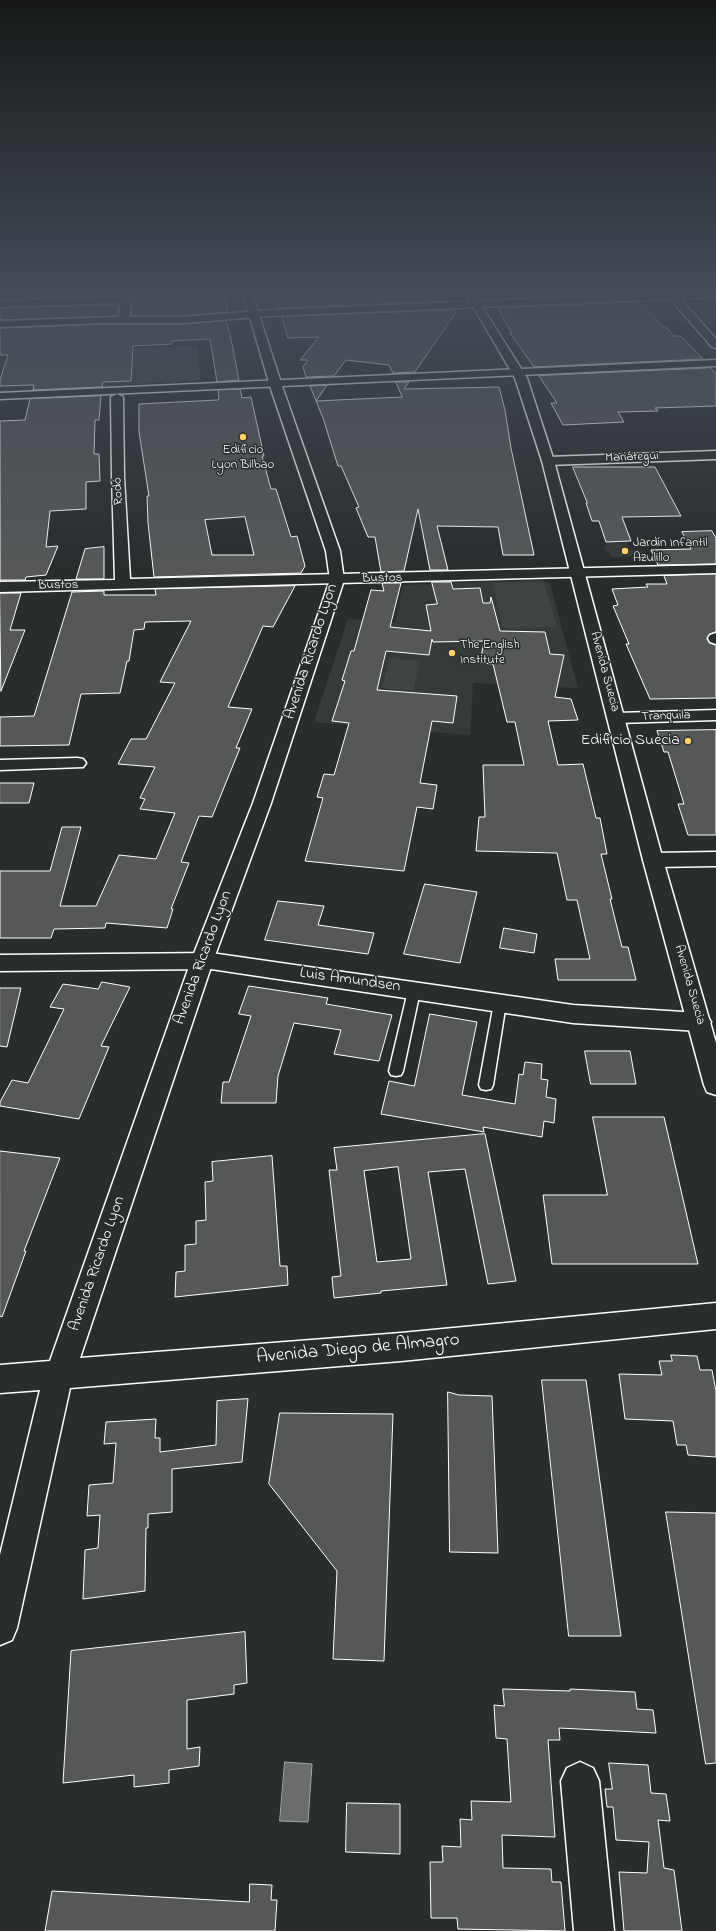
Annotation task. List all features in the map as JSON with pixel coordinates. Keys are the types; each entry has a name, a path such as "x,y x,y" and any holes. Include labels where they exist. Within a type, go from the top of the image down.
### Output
{"street":[{"path":"0,396 319,384"},
{"name":"Avenida Suecia","path":"523,384 548,460 617,718 653,860 716,1085"},
{"path":"0,402 117,397 277,386"},
{"name":"Avenida Ricardo Lyon","path":"0,1628 46,1415 202,961 262,803 337,580 333,551 277,386"},
{"name":"Rodó","path":"117,397 118,484 123,575 122,585"},
{"name":"Mariátegui","path":"548,460 716,455"},
{"name":"Bustos","path":"0,588 716,569"},
{"name":"Tranquila","path":"617,718 716,715"},
{"path":"0,764 77,763"},
{"path":"653,860 716,859"},
{"name":"Luis Amundsen","path":"0,963 212,961 573,1014 699,1022"},
{"name":"Avenida Diego de Almagro","path":"0,1379 402,1347 716,1316"},
{"path":"580,1781 594,1931"}],"lane":[{"path":"396,1071 414,990"},
{"path":"486,1085 500,1003"}],"shaded area":[{"path":"0,384 130,384 130,388 0,393"},
{"path":"332,384 343,384 0,400"},
{"name":"Jardín Infantil Azulillo","path":"606,543 627,543 629,550 643,550 645,556 611,557 609,552 606,552 604,547 607,546"},
{"name":"The English Institute","path":"543,580 550,584 578,688 473,683 470,735 314,722 348,619 395,622 403,585"},
{"path":"544,582 557,627 503,628 493,583"},
{"path":"390,658 420,661 413,691 382,688"},
{"path":"285,1762 312,1764 308,1822 280,1821"}],"building":[{"path":"0,384 103,384 102,387 33,390 34,385 0,386"},
{"path":"397,384 407,384 404,389 499,387 534,555 503,555 498,527 437,526 448,570 430,570 418,509 404,571 381,572 375,537 368,537 356,508 359,507 341,466 338,466 316,401 402,397"},
{"path":"544,384 716,384 716,406 655,408 658,411 618,412 624,422 563,425 551,403 557,403"},
{"path":"327,385 316,401 310,386"},
{"path":"240,389 242,398 251,397 264,456 262,456 271,489 276,489 291,537 297,536 305,566 301,573 154,577 148,523 147,496 149,496 139,432 139,404 217,400 219,399 218,390","holes":["245,517 254,555 212,555 205,520"]},
{"path":"101,396 99,420 95,420 94,454 99,454 100,481 86,482 86,509 50,511 46,547 58,546 46,575 26,577 25,580 0,580 0,421 25,420 30,399"},
{"path":"573,467 655,467 681,516 622,517 631,541 606,542 599,521 592,521 587,503"},
{"path":"712,531 716,538 716,564 658,565 651,550 691,549 682,532"},
{"path":"104,547 104,579 76,579 85,549"},
{"path":"716,574 716,632 710,634 707,639 710,643 716,645 716,698 650,699 626,644 629,644 613,606 618,605 612,589 648,587 646,584 667,584 664,576"},
{"path":"432,582 451,582 453,589 480,588 483,603 490,603 491,597 500,631 545,632 550,654 564,655 555,697 571,699 578,720 548,721 558,765 583,764 596,818 600,818 607,854 601,854 612,899 610,899 622,947 628,947 636,980 558,980 555,959 590,959 577,900 567,900 557,853 476,851 479,817 485,817 483,765 524,765 515,722 507,722 493,664 480,663 484,641 433,642 432,639 429,655 386,651 377,690 457,696 453,723 432,721 420,783 437,785 433,809 417,807 404,871 305,861 323,798 317,797 324,774 334,775 349,723 332,721 345,681 342,680 351,651 354,651 371,590 384,591 382,583 401,583 390,627 431,631 426,605 437,604"},
{"path":"295,586 273,627 263,626 228,707 252,709 236,748 240,748 212,817 199,816 181,862 189,863 171,909 173,909 167,928 106,923 105,928 54,929 51,938 0,938 0,871 50,871 62,827 81,827 60,906 96,906 119,855 156,859 175,813 140,809 145,799 140,798 155,767 118,764 131,739 146,739 175,683 160,682 191,621 145,622 144,629 134,630 129,661 127,661 120,693 81,694 69,745 0,746 0,717 34,716 72,592 104,591 104,595 156,595 155,589"},
{"path":"0,593 21,593 10,630 25,630 1,691"},
{"path":"716,730 716,835 688,835 678,804 684,804 668,752 664,752 657,731"},
{"path":"0,783 34,783 29,803 0,803"},
{"path":"425,884 477,892 460,963 404,954"},
{"path":"278,901 324,906 318,925 374,933 368,954 265,940"},
{"path":"504,928 537,934 534,953 500,948"},
{"path":"102,982 130,987 101,1046 109,1047 79,1119 0,1106 0,1102 12,1080 28,1083 64,1009 50,1007 63,984 98,989"},
{"path":"249,986 328,998 326,1004 392,1015 379,1061 334,1054 341,1030 294,1023 278,1076 276,1103 221,1103 223,1082 229,1082 251,1016 239,1014"},
{"path":"0,988 21,988 7,1047 0,1046"},
{"path":"430,1014 477,1022 462,1095 515,1104 519,1074 523,1075 525,1062 542,1064 541,1079 548,1080 546,1097 556,1099 554,1123 544,1121 542,1137 483,1127 484,1132 381,1114 389,1081 414,1086"},
{"path":"585,1051 630,1051 636,1084 591,1084"},
{"path":"593,1117 664,1117 698,1264 552,1264 543,1195 607,1195"},
{"path":"485,1134 516,1281 488,1284 465,1169 428,1172 447,1285 381,1291 381,1293 334,1298 332,1277 341,1276 329,1170 337,1170 334,1148","holes":["398,1167 411,1259 377,1262 364,1171"]},
{"path":"0,1151 60,1158 24,1251 26,1251 2,1317 0,1316"},
{"path":"272,1156 280,1266 287,1266 288,1285 175,1297 176,1272 185,1271 185,1245 196,1244 196,1221 206,1220 205,1182 213,1181 212,1162"},
{"path":"671,1355 697,1356 700,1370 712,1370 716,1391 716,1457 688,1455 686,1445 677,1445 673,1421 625,1419 619,1374 662,1375 659,1361 672,1361"},
{"path":"542,1380 586,1380 621,1636 569,1636"},
{"path":"448,1392 459,1395 492,1396 498,1553 450,1552"},
{"path":"248,1399 242,1462 172,1469 172,1512 148,1514 148,1528 146,1528 145,1591 83,1599 85,1550 98,1548 100,1515 87,1516 89,1485 113,1483 116,1443 104,1444 106,1422 156,1419 155,1438 160,1438 160,1452 216,1445 217,1401"},
{"path":"280,1413 393,1414 384,1661 333,1659 337,1571 269,1484"},
{"path":"666,1512 716,1513 716,1763 706,1764"},
{"path":"245,1632 247,1683 234,1685 234,1694 187,1700 187,1749 200,1747 199,1766 169,1770 169,1783 134,1787 134,1775 63,1783 71,1651"},
{"path":"503,1689 570,1691 570,1689 635,1692 637,1709 653,1710 656,1733 559,1728 560,1740 548,1740 555,1837 502,1835 503,1868 551,1869 552,1882 561,1882 565,1931 458,1929 457,1918 431,1918 430,1862 443,1862 442,1846 461,1847 460,1819 472,1820 471,1801 511,1802 507,1739 496,1738 494,1705 504,1706"},
{"path":"609,1763 648,1765 651,1793 666,1794 670,1821 658,1820 664,1868 674,1870 682,1931 624,1931 619,1872 647,1873 649,1842 616,1840 613,1807 607,1807 605,1789 612,1789"},
{"path":"347,1803 400,1804 400,1854 346,1852"},
{"path":"250,1884 272,1885 271,1900 277,1900 275,1931 45,1931 52,1891 249,1902"}],"place":[{"name":"Edificio Lyon Bilbao","path":"243,437"},
{"name":"Jardín Infantil Azulillo","path":"625,551"},
{"name":"The English Institute","path":"452,653"},
{"name":"Edificio Suecia","path":"688,741"}]}
